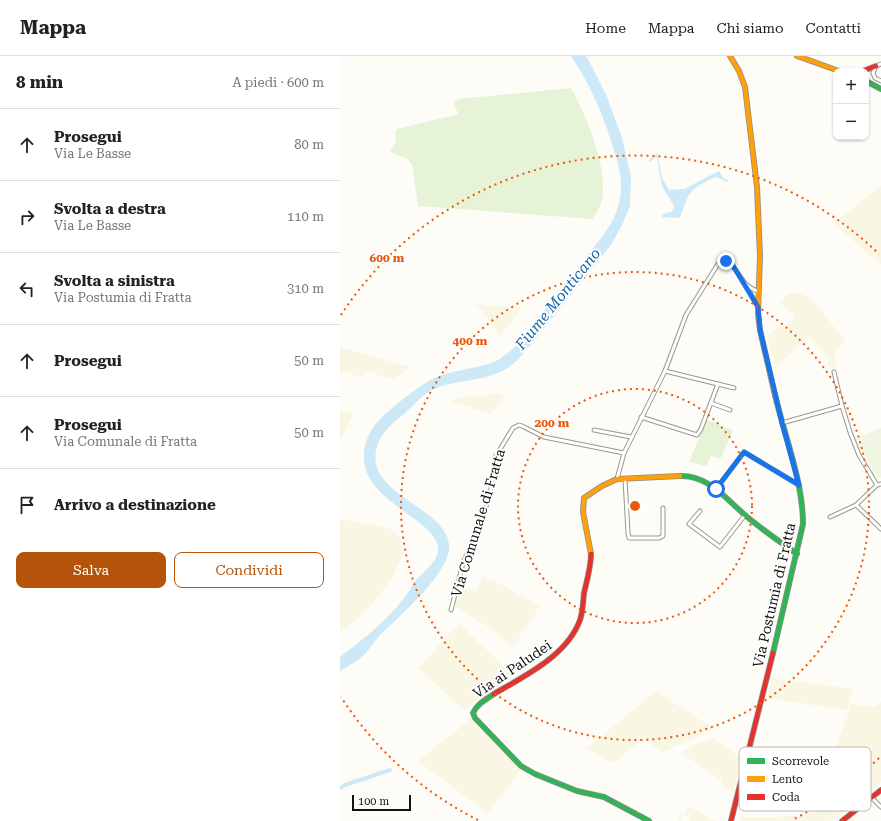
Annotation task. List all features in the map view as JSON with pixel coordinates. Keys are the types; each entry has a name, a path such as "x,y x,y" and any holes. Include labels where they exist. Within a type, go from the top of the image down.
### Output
{"main road":[{"name":"Via Postumia di Fratta","path":"730,56 741,73 745,88 756,180 760,256 758,291 760,330 782,423 799,485 803,507 803,524 797,554 750,747"},
{"path":"797,56 833,69"},
{"path":"869,69 876,66"},
{"path":"869,83 881,89"},
{"path":"617,479 696,477 716,489 745,515 797,554"},
{"name":"Via ai Paludei","path":"617,479 602,486 584,498 583,509 591,555 579,622 566,644 529,673 480,703 473,710 473,715 521,766 535,774 572,789 604,797 649,821"},
{"path":"872,798 881,790"},
{"name":"Via Postumia di Fratta","path":"732,821 739,793"},
{"path":"842,821 855,811"}],"street":[{"path":"881,62 873,71 877,80 881,81"},
{"path":"617,479 624,453 665,371 686,315 718,264 726,261 729,262 745,284 758,307"},
{"path":"745,284 758,291"},
{"path":"665,371 734,388"},
{"path":"834,372 850,432 859,455 877,484"},
{"path":"641,417 696,435 701,429 718,384"},
{"path":"711,403 730,410"},
{"path":"782,423 842,406"},
{"name":"Via Comunale di Fratta","path":"451,610 463,563 480,524 490,495 496,456 513,428 519,425 544,437 624,453"},
{"path":"594,430 631,437"},
{"path":"716,489 744,452 799,485"},
{"path":"625,479 629,538 659,538 663,536 663,508"},
{"path":"830,517 856,505 877,484 881,484"},
{"path":"856,505 881,529"},
{"path":"700,511 689,524 720,547 745,515"},
{"path":"872,798 881,807"}],"shaded area":[{"path":"881,186 881,265 833,223"},
{"path":"790,293 799,293 808,297 821,310 845,341 834,355 836,367 830,368 828,361 830,359 808,337 775,368 764,320 768,334 780,325 784,328 793,319 794,316 780,303 786,295"},
{"path":"473,304 523,308 499,336 478,306"},
{"path":"340,347 410,367 394,380 366,371 361,377 342,371 340,379"},
{"path":"496,393 505,397 491,414 449,401 461,397 484,396"},
{"path":"340,409 354,413 340,441"},
{"path":"340,519 387,527 395,532 401,540 402,556 392,578 371,606 357,620 340,632"},
{"path":"483,577 493,580 540,606 512,648 495,631 454,606 459,583 463,581 462,585 476,591"},
{"path":"459,623 514,677 481,697 465,711 418,668"},
{"path":"772,678 852,689 847,710 767,698"},
{"path":"656,691 714,729 661,753 645,737 613,763 586,749"},
{"path":"881,702 881,782 871,792 871,747 835,747 852,704 876,707"},
{"path":"471,719 522,768 488,814 418,761"},
{"path":"713,737 739,757 739,770 733,792 724,787 722,776 720,779 680,752"},
{"path":"689,806 715,821 690,821 691,819 684,814 680,820 681,821 678,821 682,813 685,814"},
{"path":"808,811 845,811 830,821 740,821 740,817 808,815"}],"green space":[{"path":"571,88 595,142 602,173 602,200 592,219 418,206 412,164 406,158 390,152 396,142 395,133 397,129 459,114 454,106 455,101 459,99"},
{"path":"707,420 733,430 721,458 711,456 706,466 689,462"},
{"path":"881,428 881,478 876,476 855,438"}],"water":[{"name":"Fiume Monticano","path":"571,56 586,56 607,97 622,138 631,176 630,206 611,245 516,361 498,373 452,383 430,391 393,423 381,437 375,458 379,472 388,484 440,525 448,539 449,553 443,566 428,587 409,608 380,635 365,654 340,671 340,657 390,614 406,596 416,580 432,564 438,552 436,540 415,519 386,497 374,484 366,470 364,452 366,441 371,431 380,419 395,405 431,380 450,373 492,363 515,347 602,237 610,225 619,205 621,191 620,176 607,128 585,79"},
{"path":"657,153 662,178 669,190 684,189 719,171 723,178 729,181 727,182 716,177 704,182 690,193 679,218 662,217 663,214 672,211 674,206 662,186 657,158 656,157 650,162 649,160"}],"waterway":[{"path":"340,788 390,770"}],"traffic: fast":[{"path":"869,83 881,89"},
{"path":"773,653 803,524 797,476 775,395"},
{"path":"680,476 699,479 708,483 757,525 797,554"},
{"path":"494,694 484,700 473,713 475,718 521,766 535,774 577,791 604,797 649,821"}],"traffic: slow":[{"path":"730,56 739,71 745,87 757,187 760,256 758,314 760,330 775,395"},
{"path":"797,56 833,69"},
{"path":"591,554 583,512 584,498 602,486 617,479 680,476"}],"traffic: jam":[{"path":"869,69 876,66"},
{"path":"494,694 543,664 555,654 574,633 582,613 584,593 590,569 591,554"},
{"path":"750,747 773,653"},
{"path":"731,821 739,789"},
{"path":"871,798 881,790"},
{"path":"842,821 855,811"}],"route":[{"path":"716,489 744,452 799,485 782,423 760,330 758,307 732,264 726,261"}]}
